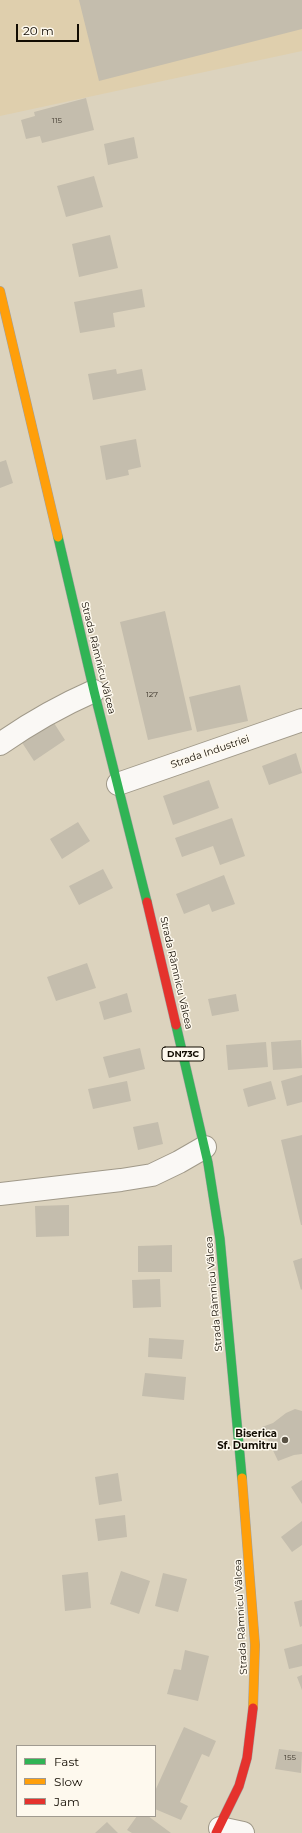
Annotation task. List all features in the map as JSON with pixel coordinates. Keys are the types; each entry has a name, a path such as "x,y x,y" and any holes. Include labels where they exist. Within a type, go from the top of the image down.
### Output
{"main road":[{"name":"Strada Râmnicu Vâlcea","path":"0,291 94,691 160,953 205,1147 220,1239 248,1544 254,1645 254,1700 247,1758 239,1786 218,1830"}],"street":[{"path":"0,744 30,723 64,704 94,691"},
{"name":"Strada Industriei","path":"118,784 302,720"},
{"path":"0,1194 152,1175 205,1147"},
{"path":"218,1830 243,1833"}],"shaded area":[{"path":"0,0 302,0 302,51 0,116"}],"building":[{"path":"79,0 302,0 302,29 99,81"},
{"path":"86,98 94,130 42,143 40,136 26,139 21,120 35,116 34,112"},
{"path":"134,137 138,158 108,165 104,144"},
{"path":"94,176 103,207 66,217 57,186"},
{"path":"110,235 118,268 79,277 72,244"},
{"path":"142,289 145,307 113,313 115,327 80,333 74,302"},
{"path":"116,369 117,374 142,369 146,390 93,400 88,374"},
{"path":"136,439 141,467 128,470 129,475 106,480 100,446"},
{"path":"6,460 13,483 0,488 0,462"},
{"path":"165,611 192,730 148,740 120,622"},
{"path":"240,685 248,721 197,732 189,697"},
{"path":"52,720 65,740 34,761 21,741"},
{"path":"296,753 302,773 269,785 262,766"},
{"path":"209,780 219,808 173,825 163,796"},
{"path":"232,818 245,856 220,865 213,846 182,857 175,838"},
{"path":"78,822 90,841 62,859 50,839"},
{"path":"103,869 113,888 79,905 69,886"},
{"path":"224,875 235,904 212,912 209,904 184,914 176,894"},
{"path":"87,963 96,988 56,1001 47,977"},
{"path":"127,993 132,1012 104,1020 99,1002"},
{"path":"236,994 239,1011 212,1016 208,999"},
{"path":"301,1040 302,1068 273,1070 271,1042"},
{"path":"266,1042 268,1067 228,1070 226,1045"},
{"path":"140,1048 145,1069 109,1078 103,1057"},
{"path":"302,1075 302,1102 287,1106 281,1081"},
{"path":"127,1081 131,1101 93,1109 88,1089"},
{"path":"271,1081 276,1099 248,1107 243,1089"},
{"path":"158,1122 163,1144 138,1150 133,1127"},
{"path":"302,1135 302,1225 301,1225 281,1140"},
{"path":"69,1205 69,1236 36,1237 35,1206"},
{"path":"172,1245 172,1272 138,1272 138,1246"},
{"path":"302,1258 302,1289 301,1290 293,1261"},
{"path":"160,1279 161,1307 133,1308 132,1280"},
{"path":"149,1338 184,1340 182,1359 148,1357"},
{"path":"145,1373 186,1377 184,1400 142,1396"},
{"name":"Biserica Sf. Dumitru","path":"295,1409 302,1411 302,1454 294,1455 278,1461 262,1427 273,1423 286,1413"},
{"path":"118,1473 122,1501 99,1505 95,1477"},
{"path":"302,1480 302,1504 291,1487"},
{"path":"125,1515 127,1537 98,1541 95,1519"},
{"path":"302,1521 302,1545 292,1552 281,1537"},
{"path":"121,1571 150,1581 139,1614 110,1604"},
{"path":"88,1572 91,1608 65,1611 62,1575"},
{"path":"163,1573 187,1579 178,1612 155,1606"},
{"path":"302,1600 302,1626 300,1627 294,1602"},
{"path":"302,1644 302,1666 289,1669 284,1649"},
{"path":"185,1650 209,1656 198,1701 167,1694 174,1669 181,1670"},
{"path":"302,1675 302,1690 297,1677"},
{"path":"184,1727 216,1741 209,1757 202,1754 180,1802 188,1806 181,1820 156,1809 156,1789"},
{"path":"279,1749 302,1752 301,1773 275,1769"},
{"path":"136,1817 149,1817 171,1833 132,1833 127,1830"},
{"path":"107,1822 118,1833 95,1833"}],"traffic: fast":[{"path":"58,537 94,691 147,902"},
{"path":"176,1025 208,1163 220,1239 242,1478"}],"traffic: slow":[{"path":"0,291 58,537"},
{"path":"242,1478 255,1645 253,1708"}],"traffic: jam":[{"path":"147,902 176,1025"},
{"path":"216,1833 239,1786 247,1758 253,1708"}],"place":[{"name":"Biserica Sf. Dumitru","path":"285,1440"}]}
